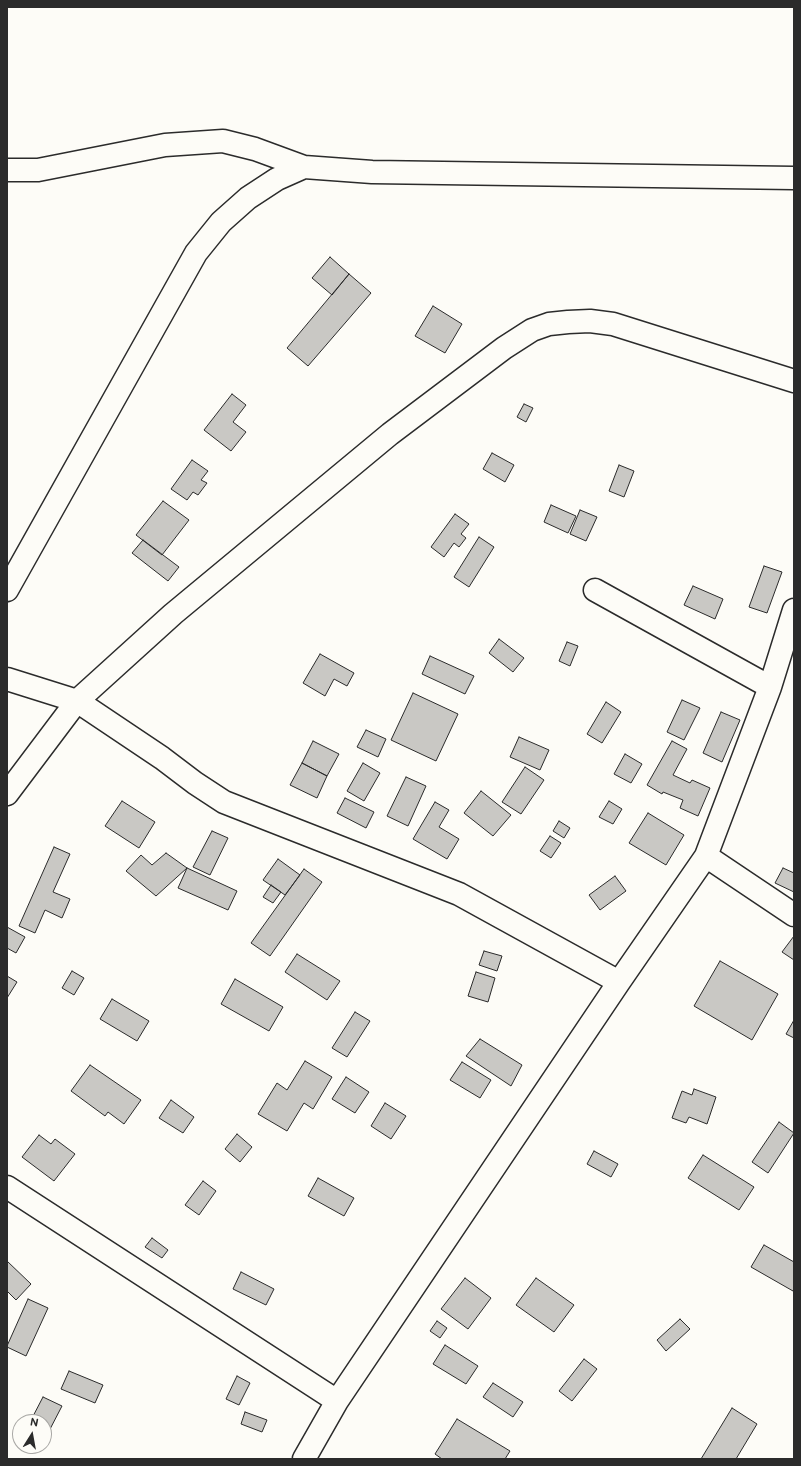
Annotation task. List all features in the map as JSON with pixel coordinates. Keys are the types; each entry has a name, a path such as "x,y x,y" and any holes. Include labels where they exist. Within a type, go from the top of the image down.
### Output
{"street":[{"path":"7,170 38,170 165,145 223,142 255,149 304,167 372,172 794,178"},
{"path":"7,590 196,253 221,222 248,198 277,179 304,167"},
{"path":"7,794 77,701 173,614 390,434 504,348 532,330 549,324 568,322 590,321 613,324 794,381"},
{"path":"595,590 770,688"},
{"path":"304,1459 337,1401 619,982 706,856 770,688 794,610"},
{"path":"7,679 77,701 224,802 459,894 619,982"},
{"path":"706,856 794,915"},
{"path":"7,1186 337,1401"}],"building":[{"path":"330,257 349,274 332,295 312,278"},
{"path":"349,274 371,293 308,366 287,348"},
{"path":"433,306 462,324 445,353 415,336"},
{"path":"232,394 246,405 233,422 246,432 231,451 204,430"},
{"path":"524,404 533,408 526,422 517,417"},
{"path":"492,453 514,465 505,482 483,469"},
{"path":"192,460 208,471 201,480 207,483 198,495 193,492 187,500 171,489"},
{"path":"619,465 634,471 624,497 609,491"},
{"path":"163,501 189,520 162,555 136,535"},
{"path":"551,505 576,516 568,533 544,522"},
{"path":"580,510 597,517 586,541 570,534"},
{"path":"455,514 469,524 461,534 466,538 459,547 454,543 444,557 431,547"},
{"path":"479,537 494,547 469,587 454,577"},
{"path":"143,540 179,567 168,581 132,553"},
{"path":"764,566 782,572 767,613 749,607"},
{"path":"693,586 723,599 715,619 684,605"},
{"path":"499,639 524,658 513,672 489,653"},
{"path":"567,642 578,646 570,666 559,661"},
{"path":"320,654 354,673 347,686 334,679 325,696 303,683"},
{"path":"430,656 474,676 465,694 422,674"},
{"path":"413,693 458,714 436,761 391,740"},
{"path":"682,700 700,708 684,740 667,732"},
{"path":"606,702 621,712 602,743 587,734"},
{"path":"721,712 740,720 722,762 703,753"},
{"path":"366,730 386,739 378,757 357,747"},
{"path":"519,737 549,750 540,770 510,757"},
{"path":"313,741 339,754 327,776 302,763"},
{"path":"672,741 687,749 673,775 690,783 692,780 710,788 698,816 680,808 683,800 663,792 662,794 647,785"},
{"path":"625,754 642,764 631,783 614,774"},
{"path":"302,763 327,776 317,798 290,785"},
{"path":"363,763 380,773 364,801 347,791"},
{"path":"525,767 544,780 521,814 502,802"},
{"path":"406,777 426,786 408,826 387,816"},
{"path":"481,791 511,815 493,836 464,813"},
{"path":"345,798 374,812 366,828 337,813"},
{"path":"122,801 155,822 139,848 105,826"},
{"path":"609,801 622,809 613,824 599,817"},
{"path":"435,802 449,810 439,827 459,839 447,859 413,839"},
{"path":"648,813 684,835 666,865 629,843"},
{"path":"559,821 570,828 564,838 553,831"},
{"path":"212,831 228,838 210,875 193,867"},
{"path":"550,836 561,843 551,858 540,851"},
{"path":"54,847 70,854 53,892 70,899 62,918 45,910 35,933 19,926"},
{"path":"166,853 187,868 156,896 126,871 141,855 152,865"},
{"path":"278,859 300,875 285,895 263,880"},
{"path":"187,868 237,891 228,910 178,888"},
{"path":"783,868 794,873 794,892 775,883"},
{"path":"304,869 322,882 270,956 251,943"},
{"path":"615,876 626,891 600,910 589,895"},
{"path":"271,885 281,892 273,903 263,897"},
{"path":"7,927 25,937 16,953 7,948"},
{"path":"794,936 794,960 782,952"},
{"path":"484,951 502,956 497,971 479,965"},
{"path":"297,954 340,981 327,1000 285,972"},
{"path":"720,961 778,994 752,1040 694,1006"},
{"path":"72,971 84,978 74,995 62,988"},
{"path":"476,972 495,978 488,1002 468,996"},
{"path":"7,976 17,982 7,998"},
{"path":"235,979 283,1007 269,1031 221,1004"},
{"path":"112,999 149,1021 137,1041 100,1019"},
{"path":"355,1012 370,1021 347,1057 332,1048"},
{"path":"794,1020 794,1038 786,1034"},
{"path":"480,1039 522,1065 511,1086 466,1056"},
{"path":"305,1061 332,1077 313,1109 304,1103 287,1131 258,1114 277,1083 287,1090"},
{"path":"462,1062 491,1080 480,1098 450,1080"},
{"path":"90,1065 141,1100 124,1124 108,1112 105,1116 71,1091"},
{"path":"346,1077 369,1092 355,1113 332,1099"},
{"path":"694,1089 716,1097 707,1124 689,1117 686,1123 672,1118 682,1091 692,1095"},
{"path":"171,1100 194,1117 183,1133 159,1118"},
{"path":"385,1103 406,1116 391,1139 371,1126"},
{"path":"779,1122 794,1133 768,1173 752,1162"},
{"path":"237,1134 252,1147 240,1162 225,1149"},
{"path":"39,1135 51,1144 55,1139 75,1154 54,1181 22,1157"},
{"path":"594,1151 618,1164 611,1177 587,1164"},
{"path":"703,1155 754,1187 739,1210 688,1178"},
{"path":"318,1178 354,1198 344,1216 308,1196"},
{"path":"203,1181 216,1191 199,1215 185,1205"},
{"path":"152,1238 168,1250 162,1258 145,1247"},
{"path":"764,1245 794,1262 793,1291 751,1267"},
{"path":"7,1261 31,1284 16,1300 7,1291"},
{"path":"241,1272 274,1289 266,1305 233,1289"},
{"path":"465,1278 491,1298 468,1329 441,1309"},
{"path":"536,1278 574,1305 554,1332 516,1305"},
{"path":"28,1299 48,1308 26,1356 7,1346"},
{"path":"680,1319 690,1329 666,1351 657,1340"},
{"path":"437,1321 447,1328 440,1338 430,1331"},
{"path":"445,1345 478,1366 466,1384 433,1364"},
{"path":"584,1359 597,1369 572,1401 559,1391"},
{"path":"69,1371 103,1385 95,1403 61,1389"},
{"path":"237,1376 250,1383 239,1405 226,1399"},
{"path":"493,1383 523,1402 513,1417 483,1397"},
{"path":"43,1397 62,1406 52,1425 52,1414 34,1414"},
{"path":"732,1408 757,1424 736,1459 701,1459"},
{"path":"245,1412 267,1420 262,1432 241,1424"},
{"path":"457,1419 510,1451 505,1459 442,1459 435,1454"}]}
